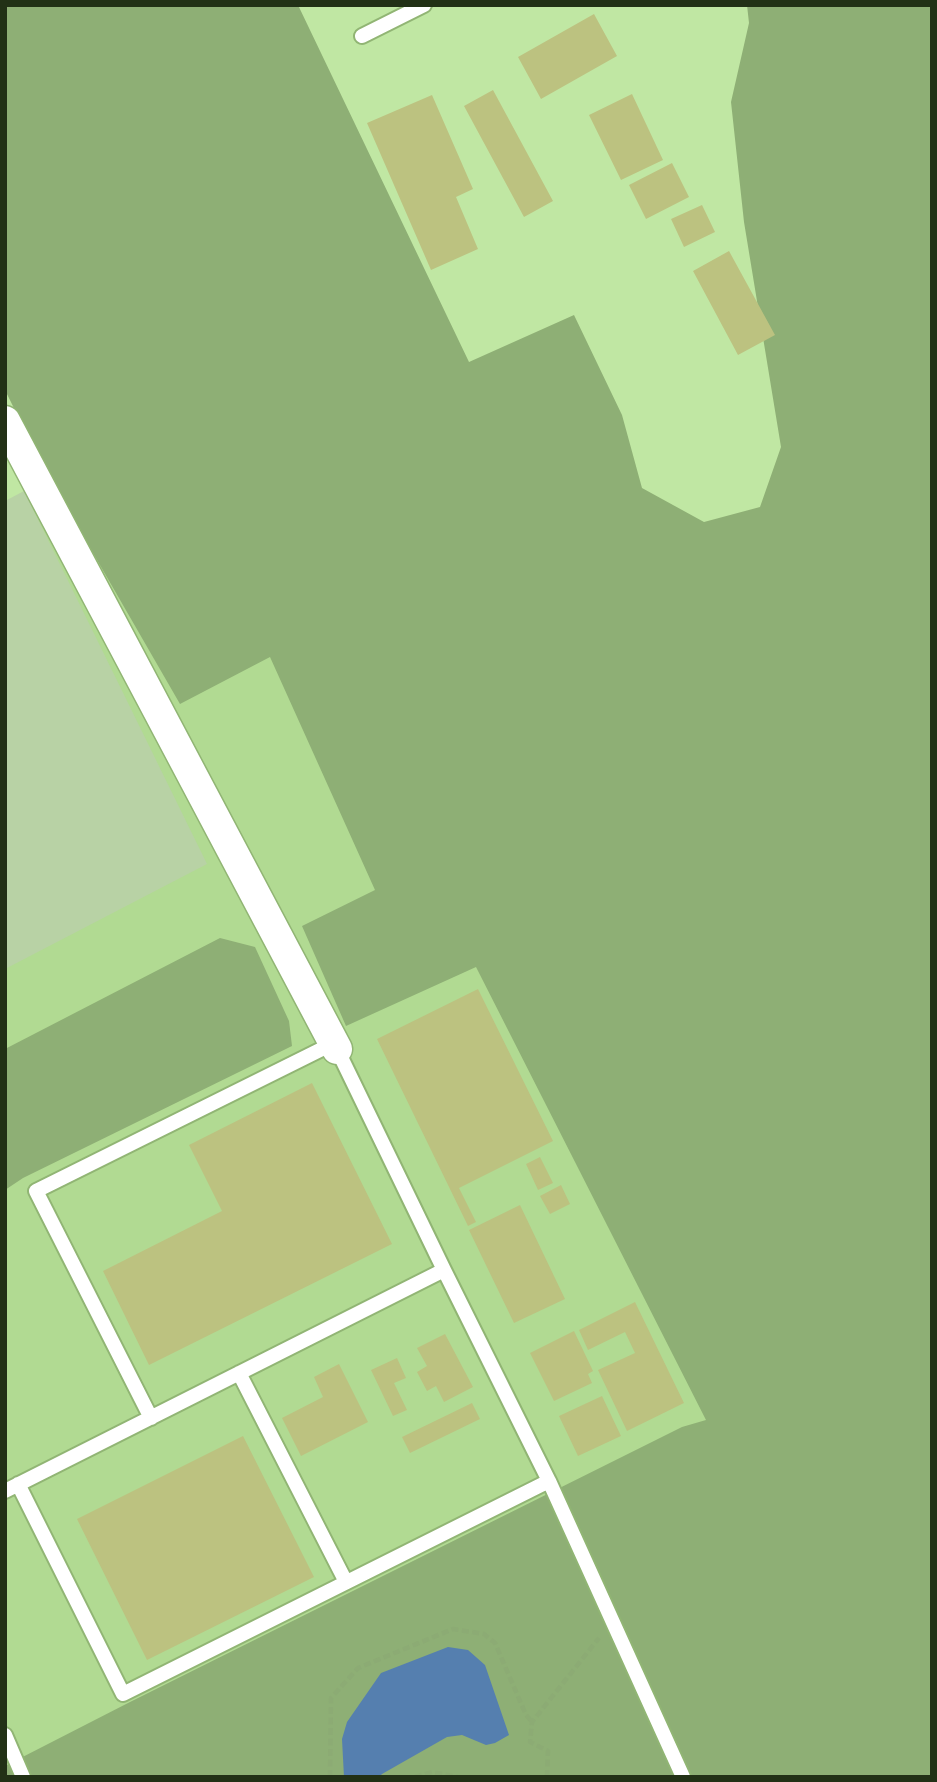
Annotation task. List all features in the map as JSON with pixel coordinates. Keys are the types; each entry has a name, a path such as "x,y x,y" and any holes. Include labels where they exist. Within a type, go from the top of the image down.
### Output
{"street":[{"path":"5,421 336,1046"}],"lane":[{"path":"362,36 424,5"},
{"path":"151,1418 36,1191 336,1046 549,1481 683,1777"},
{"path":"444,1270 12,1488 123,1693 549,1481"},
{"path":"239,1373 346,1582"},
{"path":"5,1735 10,1755 23,1777"}],"path":[{"path":"547,1777 548,1751 530,1742 532,1722 613,1621"},
{"path":"330,1777 331,1698 358,1668 453,1629 484,1634 495,1643 526,1715 532,1722"},
{"path":"415,1777 432,1772 458,1777"}],"shaded area":[{"path":"5,5 298,5 469,362 574,315 622,415 642,488 704,522 760,507 781,447 744,222 731,102 749,23 747,5 932,5 932,1777 5,1777 5,1766 130,1702 682,1427 706,1420 476,967 346,1026 302,926 375,890 270,657 180,704 40,461 5,390"},
{"path":"214,403 896,1777 5,1777 5,507"},
{"path":"24,491 207,864 5,969 5,501"},
{"path":"220,938 255,947 289,1021 292,1046 23,1178 5,1190 5,1049"}],"water":[{"path":"448,1647 468,1650 485,1665 509,1735 486,1745 462,1735 447,1737 379,1777 344,1777 342,1739 347,1722 381,1673"}],"building":[{"path":"594,14 617,56 541,99 518,57"},
{"path":"493,90 553,201 524,217 464,106"},
{"path":"632,94 663,160 621,180 589,115"},
{"path":"432,95 473,189 456,197 478,249 431,270 367,123"},
{"path":"672,163 689,197 646,219 629,185"},
{"path":"702,205 715,232 684,247 671,219"},
{"path":"729,251 775,335 738,355 693,271"},
{"path":"478,989 553,1141 459,1188 476,1222 468,1226 377,1039"},
{"path":"312,1083 392,1244 149,1365 103,1271 222,1211 189,1145"},
{"path":"540,1157 553,1183 538,1190 526,1164"},
{"path":"561,1185 570,1204 550,1214 540,1196"},
{"path":"520,1205 565,1299 514,1323 469,1230"},
{"path":"635,1302 684,1403 627,1431 598,1370 635,1353 625,1332 588,1350 579,1330"},
{"path":"574,1331 593,1371 588,1374 592,1383 554,1401 530,1353"},
{"path":"445,1334 473,1387 444,1402 436,1386 427,1391 417,1372 427,1366 417,1348"},
{"path":"397,1358 406,1378 394,1383 407,1410 393,1416 371,1370"},
{"path":"339,1364 368,1422 301,1456 282,1418 323,1397 314,1377"},
{"path":"602,1396 621,1436 578,1456 559,1416"},
{"path":"472,1403 480,1419 410,1453 402,1437"},
{"path":"243,1436 314,1577 147,1660 77,1519"}]}
